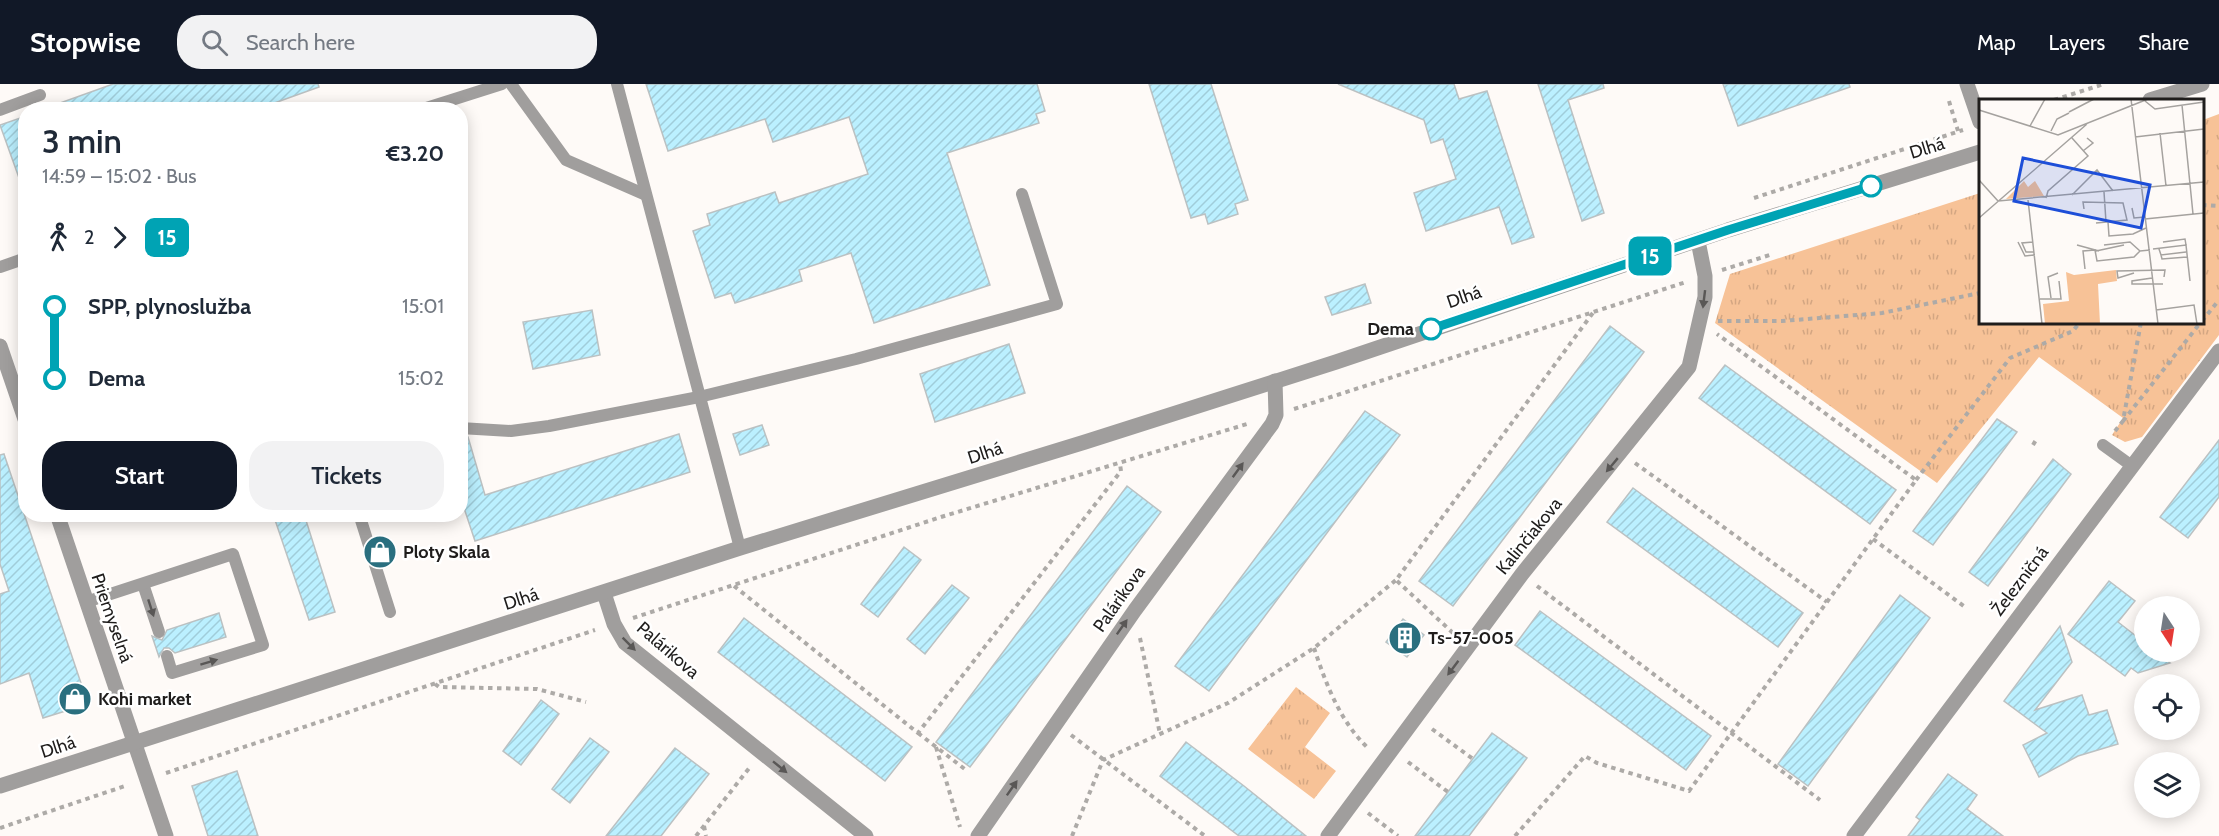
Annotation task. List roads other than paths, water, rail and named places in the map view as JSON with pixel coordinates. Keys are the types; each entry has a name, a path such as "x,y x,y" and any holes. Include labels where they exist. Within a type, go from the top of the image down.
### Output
{"street":[{"path":"1967,84 1975,125"},
{"path":"2153,99 2202,84"},
{"name":"Dlhá","path":"0,786 740,548 1275,381 1698,241 1979,152"},
{"name":"Kalinčiakova","path":"1328,836 1522,574 1622,454 1689,367 1705,297 1705,276 1698,241"},
{"path":"0,346 18,398"},
{"name":"Železničná","path":"1854,836 2219,351"},
{"name":"Palárikova","path":"978,836 1135,610 1272,424 1276,415 1275,381"},
{"name":"Priemyselná","path":"60,522 166,836"},
{"name":"Palárikova","path":"604,593 614,624 625,643 866,836"}],"lane":[{"path":"445,102 502,84"},
{"path":"511,84 566,160 645,195"},
{"path":"617,84 740,548"},
{"path":"21,102 40,95"},
{"path":"0,110 18,103"},
{"path":"468,428 511,431 549,426 699,397 856,359 1057,304 1022,194"},
{"path":"0,267 18,261"},
{"path":"2103,445 2132,466"},
{"path":"362,522 390,612"},
{"path":"86,602 233,554 263,645 172,673 167,656"},
{"path":"143,584 159,632"}],"place":[{"name":"Dema","path":"1431,329"},
{"name":"Ploty Skala","path":"380,552"},
{"name":"Ts-57-005","path":"1405,638"},
{"name":"Kohi market","path":"75,699"}]}
